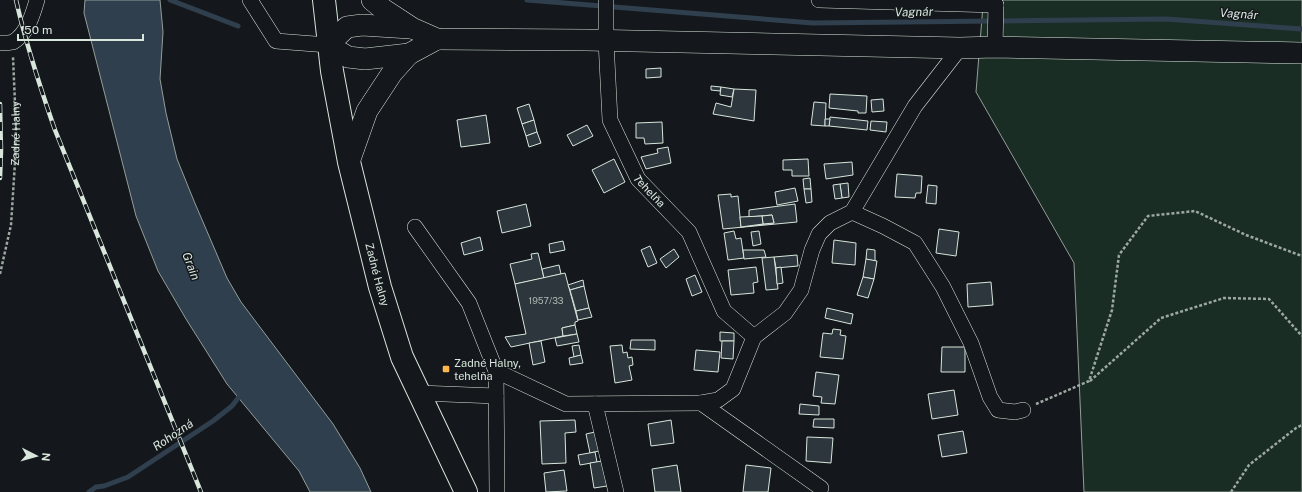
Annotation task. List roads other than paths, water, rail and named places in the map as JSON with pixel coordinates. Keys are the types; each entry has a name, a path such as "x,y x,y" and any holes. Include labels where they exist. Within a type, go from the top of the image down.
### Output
{"main road":[{"name":"Zadné Halny","path":"325,9 328,45 349,162 380,287 402,357 466,492"}],"street":[{"path":"6,43 24,32 33,15 37,0"},
{"path":"250,0 276,41 328,45 348,57 365,59 409,54"},
{"path":"372,0 412,28 437,39 960,48"},
{"path":"820,0 1302,53"},
{"name":"Tehelňa","path":"606,2 606,41 610,120 638,179 689,232 724,311 754,337"},
{"path":"496,370 566,404 701,403 718,400 733,389 754,337 785,313 801,290 812,250 819,234 830,223 852,212 915,106 960,48 993,20"},
{"path":"328,45 347,27 362,25 412,28"},
{"path":"349,162 368,111 392,73 409,54 437,39"},
{"path":"852,212 915,243 947,294 971,343 990,397 998,410 1015,412 1023,410"},
{"path":"415,227 469,303 496,370 497,492"},
{"path":"419,393 496,396"},
{"path":"701,403 821,488"},
{"path":"595,404 616,492"}],"water":[{"name":"Grain","path":"85,0 160,0 163,32 160,79 177,159 227,278 241,302 333,424 360,468 371,492 310,492 299,471 227,384 158,271 136,216 84,13"}],"waterway":[{"name":"Vagnár","path":"170,0 238,26"},
{"name":"Vagnár","path":"527,0 813,23 1166,19 1302,29"},
{"name":"Rohozná","path":"89,492 96,487 104,486 128,477 213,421 232,406 242,393"}],"railway":[{"path":"16,0 24,33 55,130 201,492"},
{"path":"0,104 0,178"}],"place":[{"name":"Zadné Halny, tehelňa","path":"446,369"}]}
